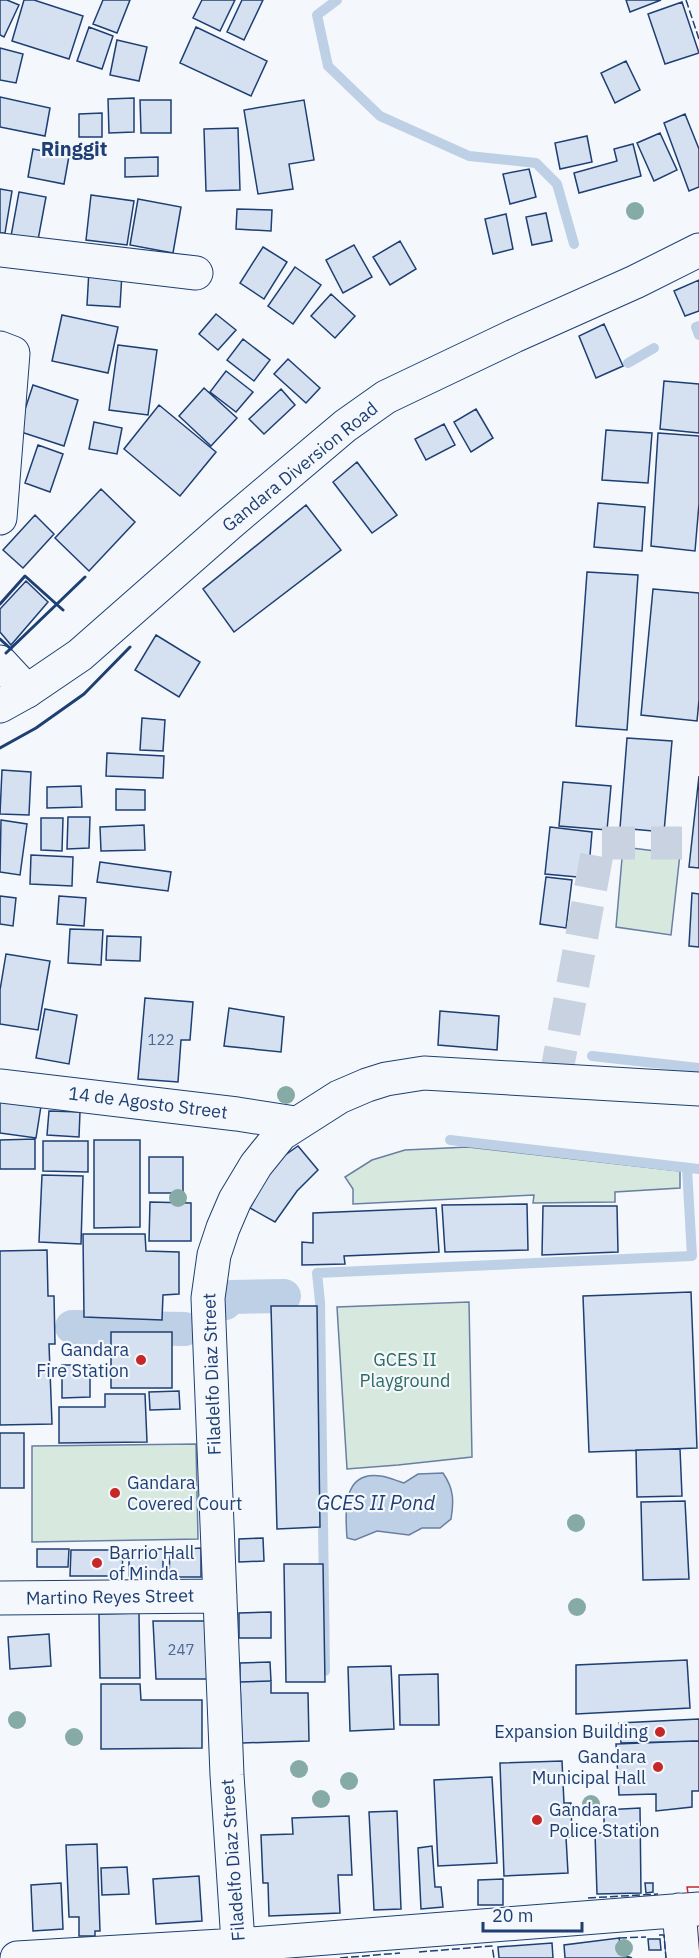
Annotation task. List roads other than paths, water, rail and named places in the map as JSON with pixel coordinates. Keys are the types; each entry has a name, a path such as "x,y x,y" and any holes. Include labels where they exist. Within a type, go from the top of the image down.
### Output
{"main road":[{"path":"0,250 196,273"},
{"name":"Gandara Diversion Road","path":"13,699 80,655 228,524 327,441 386,397 699,250"},
{"path":"0,348 13,354 0,518"},
{"path":"0,662 13,699"},
{"name":"Filadelfo Diaz Street","path":"239,1952 227,1775 208,1298 214,1255 235,1200 281,1134 339,1097 386,1079 424,1073 699,1089"},
{"name":"14 de Agosto Street","path":"0,1086 295,1123"},
{"name":"Martino Reyes Street","path":"0,1598 220,1596"},
{"path":"17,1958 239,1952 689,1909 683,1958"}],"water":[{"name":"GCES II Pond","path":"443,1473 451,1490 453,1506 451,1519 440,1528 422,1528 409,1535 377,1531 355,1540 347,1538 346,1516 349,1495 359,1480 368,1476 381,1476 404,1483 418,1474"}],"waterway":[{"path":"337,0 317,15 328,66 380,116 469,156 536,163 557,184 574,244"},
{"path":"699,326 696,327 699,335"},
{"path":"628,363 654,348"},
{"path":"592,1056 699,1068"},
{"path":"450,1140 699,1169"},
{"path":"325,1671 320,1302 317,1273 692,1256 687,1168"},
{"path":"225,1303 232,1297 284,1296"},
{"path":"72,1327 185,1329"}],"tunnel":[{"path":"555,1081 599,843 682,843"}],"place":[{"name":"Gandara Fire Station","path":"141,1360"},
{"name":"Gandara Covered Court","path":"115,1493"},
{"name":"Barrio Hall of Minda","path":"97,1563"},
{"name":"Expansion Building","path":"660,1732"},
{"name":"Gandara Municipal Hall","path":"658,1767"},
{"name":"Gandara Police Station","path":"537,1820"}],"district":[{"name":"Ringgit","path":"74,149"}],"park label":[{"name":"GCES II Playground","path":"405,1370"}]}
